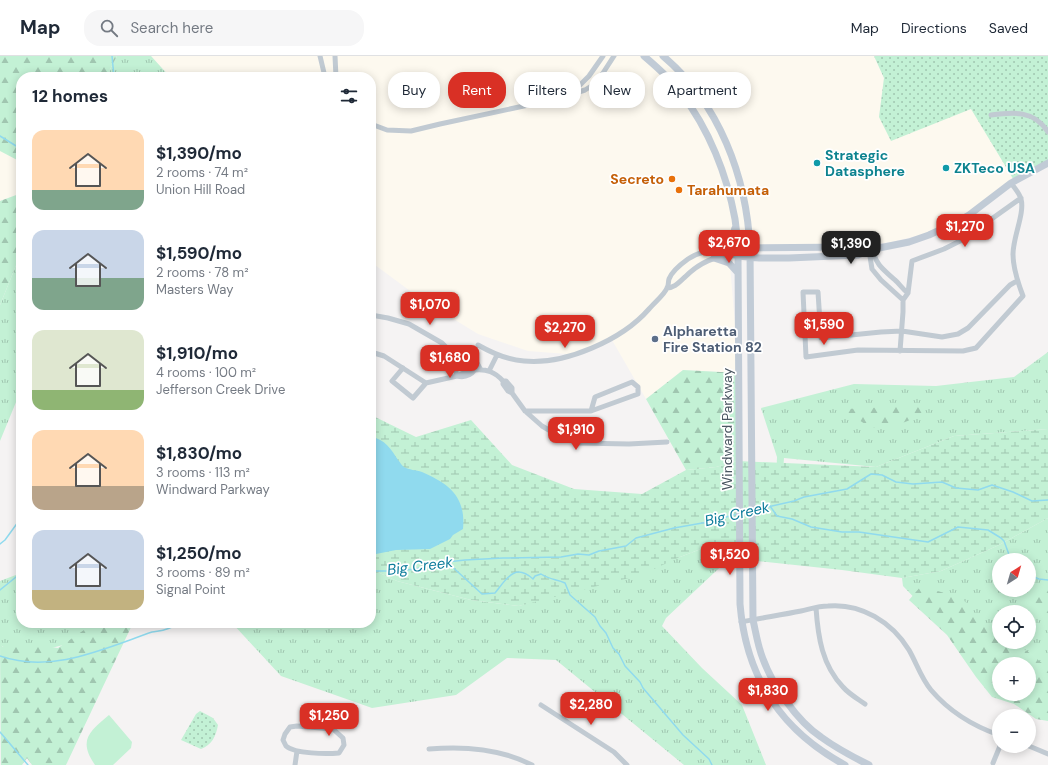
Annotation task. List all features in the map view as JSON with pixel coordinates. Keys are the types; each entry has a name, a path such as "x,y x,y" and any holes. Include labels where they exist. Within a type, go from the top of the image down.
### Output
{"main road":[{"name":"Windward Parkway","path":"644,56 681,92 694,111 715,152 728,189 736,226 738,252 740,604 741,622 750,658 768,697 784,718 801,736 820,751 845,765"},
{"name":"Windward Parkway","path":"663,56 691,85 707,108 723,136 738,171 744,196 749,227 750,249 753,620 762,659 776,687 798,717 820,737 869,765"},
{"path":"738,252 750,257 765,258 828,257 858,255 871,250 909,242 929,235 970,215 1011,183 1048,163"},
{"path":"717,249 726,246 730,242 736,226"},
{"path":"826,247 828,257"},
{"path":"738,252 750,249 826,247 856,247 871,250"},
{"path":"714,258 729,263 738,274"}],"street":[{"path":"320,56 324,72"},
{"path":"335,56 336,72"},
{"path":"581,84 586,80 603,56"},
{"path":"581,91 593,85 614,56"},
{"path":"376,126 386,130 411,131 514,108"},
{"path":"990,114 1018,112 1038,121 1048,132"},
{"path":"1011,183 1021,198 1021,212 1013,254 1017,281 1023,296 976,348 963,351 858,350 806,357 803,292 818,292 821,338 902,331 942,337 958,334 968,328 1010,285 1017,281"},
{"path":"900,351 903,300 908,293 912,261 944,249 962,240 1021,198"},
{"path":"478,346 497,355 522,361 552,361 565,358 627,329 647,312 667,288 670,276 687,260 698,253 717,249 738,252"},
{"path":"871,250 877,263 896,281 903,290 908,293"},
{"path":"871,250 872,270 903,300"},
{"path":"667,288 676,286 700,264 714,258 738,252"},
{"path":"872,270 877,263"},
{"path":"376,316 409,324 442,343 451,352 457,376"},
{"path":"376,354 384,356 426,382"},
{"path":"489,371 497,355"},
{"path":"467,373 467,364 472,361 477,363 478,370"},
{"path":"403,368 392,381 413,398 426,382 457,376 467,373 470,370 489,371 506,382 525,411 542,426 559,436 578,443 628,444 667,442"},
{"path":"525,411 591,411 638,394 638,387 632,382 595,397 591,411"},
{"path":"741,622 827,606 847,607 861,610 880,620 896,634 905,645 923,679 942,701 964,719 992,732"},
{"path":"816,608 817,627 821,649 828,666 842,687 865,704"},
{"path":"541,705 614,752 627,765"},
{"path":"297,726 334,729 344,738 344,745 339,753 330,754 297,751 287,746 283,740 290,727 297,726"},
{"path":"429,750 452,747 466,748 508,756 532,765"},
{"path":"1036,749 1048,754"},
{"path":"295,765 297,751"},
{"path":"993,763 997,753"}],"shaded area":[{"path":"151,56 874,56 884,78 879,117 972,109 1015,182 965,223 942,234 924,240 916,236 891,242 873,244 761,245 728,241 739,373 683,370 646,399 612,340 580,355 528,351 478,334 421,299 376,266 376,72 165,72"},
{"path":"0,131 16,136 16,195 0,201"}],"green space":[{"path":"0,56 117,56 109,72 16,72 16,159 0,151"},
{"path":"117,56 151,56 165,72 109,72"},
{"path":"874,56 1048,56 1048,165 1015,182 971,109 891,141 879,117 884,78"},
{"path":"16,195 16,265 0,305 0,201"},
{"path":"16,265 16,402 0,441 0,305"},
{"path":"1048,352 1048,429 954,436 876,467 784,458 782,485 732,556 666,618 662,626 702,668 742,705 766,765 684,765 556,660 507,658 456,695 372,708 281,676 237,628 376,628 376,571 397,581 471,600 519,606 680,557 714,544 776,484 777,457 761,408 854,384 936,386 1014,377"},
{"path":"683,370 739,373 737,461 716,467 686,470 646,399"},
{"path":"908,406 918,407 924,411 924,414 897,425 882,428 875,428 847,416 844,413 846,409"},
{"path":"376,417 416,437 471,420 512,465 574,489 642,494 686,470 716,467 737,461 876,467 954,436 1048,429 1048,518 999,545 941,571 902,578 737,559 714,544 680,557 641,575 519,606 471,600 397,581 376,571"},
{"path":"1048,518 1048,696 1036,676 1036,657 992,657 992,659 928,612 903,586 902,578 941,571 999,545"},
{"path":"16,575 16,628 99,628 75,642 24,655 12,652 0,645 0,581"},
{"path":"1048,584 1048,628 1046,619 1036,612 1036,605 1031,605 1030,603 1030,597 1036,597 1036,590"},
{"path":"921,586 961,598 972,608 977,618 992,629 992,649 1024,649 1034,657 992,657 992,697 976,677 947,635 909,600"},
{"path":"89,628 131,628 66,765 32,765 27,758 22,765 1,765 0,644 3,647 21,643 58,648"},
{"path":"1036,658 1048,668 1048,721 1036,719 1036,709 1021,709 1014,704 1005,701 1036,701"},
{"path":"200,711 213,718 218,725 211,743 201,749 181,740 196,714"},
{"path":"109,715 132,742 131,748 113,765 95,765 87,749 88,737 96,726"}],"water":[{"path":"376,438 387,445 404,467 422,472 448,487 454,493 462,508 463,529 453,535 450,539 430,549 396,550 376,554"}],"waterway":[{"path":"112,56 114,72"},
{"path":"0,136 16,146"},
{"name":"Big Creek","path":"754,510 794,501 804,497 847,489 871,474 882,475 896,482 913,484 942,482 956,488 978,490 992,485 1013,492 1032,501 1048,500"},
{"path":"770,506 777,516 792,519 811,527 928,542 958,527 988,530 1004,541 1008,553"},
{"name":"Big Creek","path":"743,513 751,511"},
{"name":"Big Creek","path":"376,571 416,569 438,563 465,560 561,557 578,554 589,555 599,551 626,546 636,538 737,514"},
{"path":"0,544 5,540 16,525"},
{"path":"447,562 482,594 495,593 507,578 521,572 533,579 535,576 541,574 565,583 570,595 595,617 625,666 683,735 709,759 712,765"},
{"path":"0,590 16,577"},
{"path":"1036,578 1048,580"},
{"name":"Big Creek","path":"0,656 19,661 58,661 96,652 152,632 171,628"},
{"path":"0,732 28,765"}],"place":[{"name":"Strategic Datasphere","path":"817,163"},
{"name":"ZKTeco USA","path":"946,168"},
{"name":"Secreto","path":"672,179"},
{"name":"Tarahumata","path":"679,190"},
{"name":"Alpharetta Fire Station 82","path":"655,339"}]}
